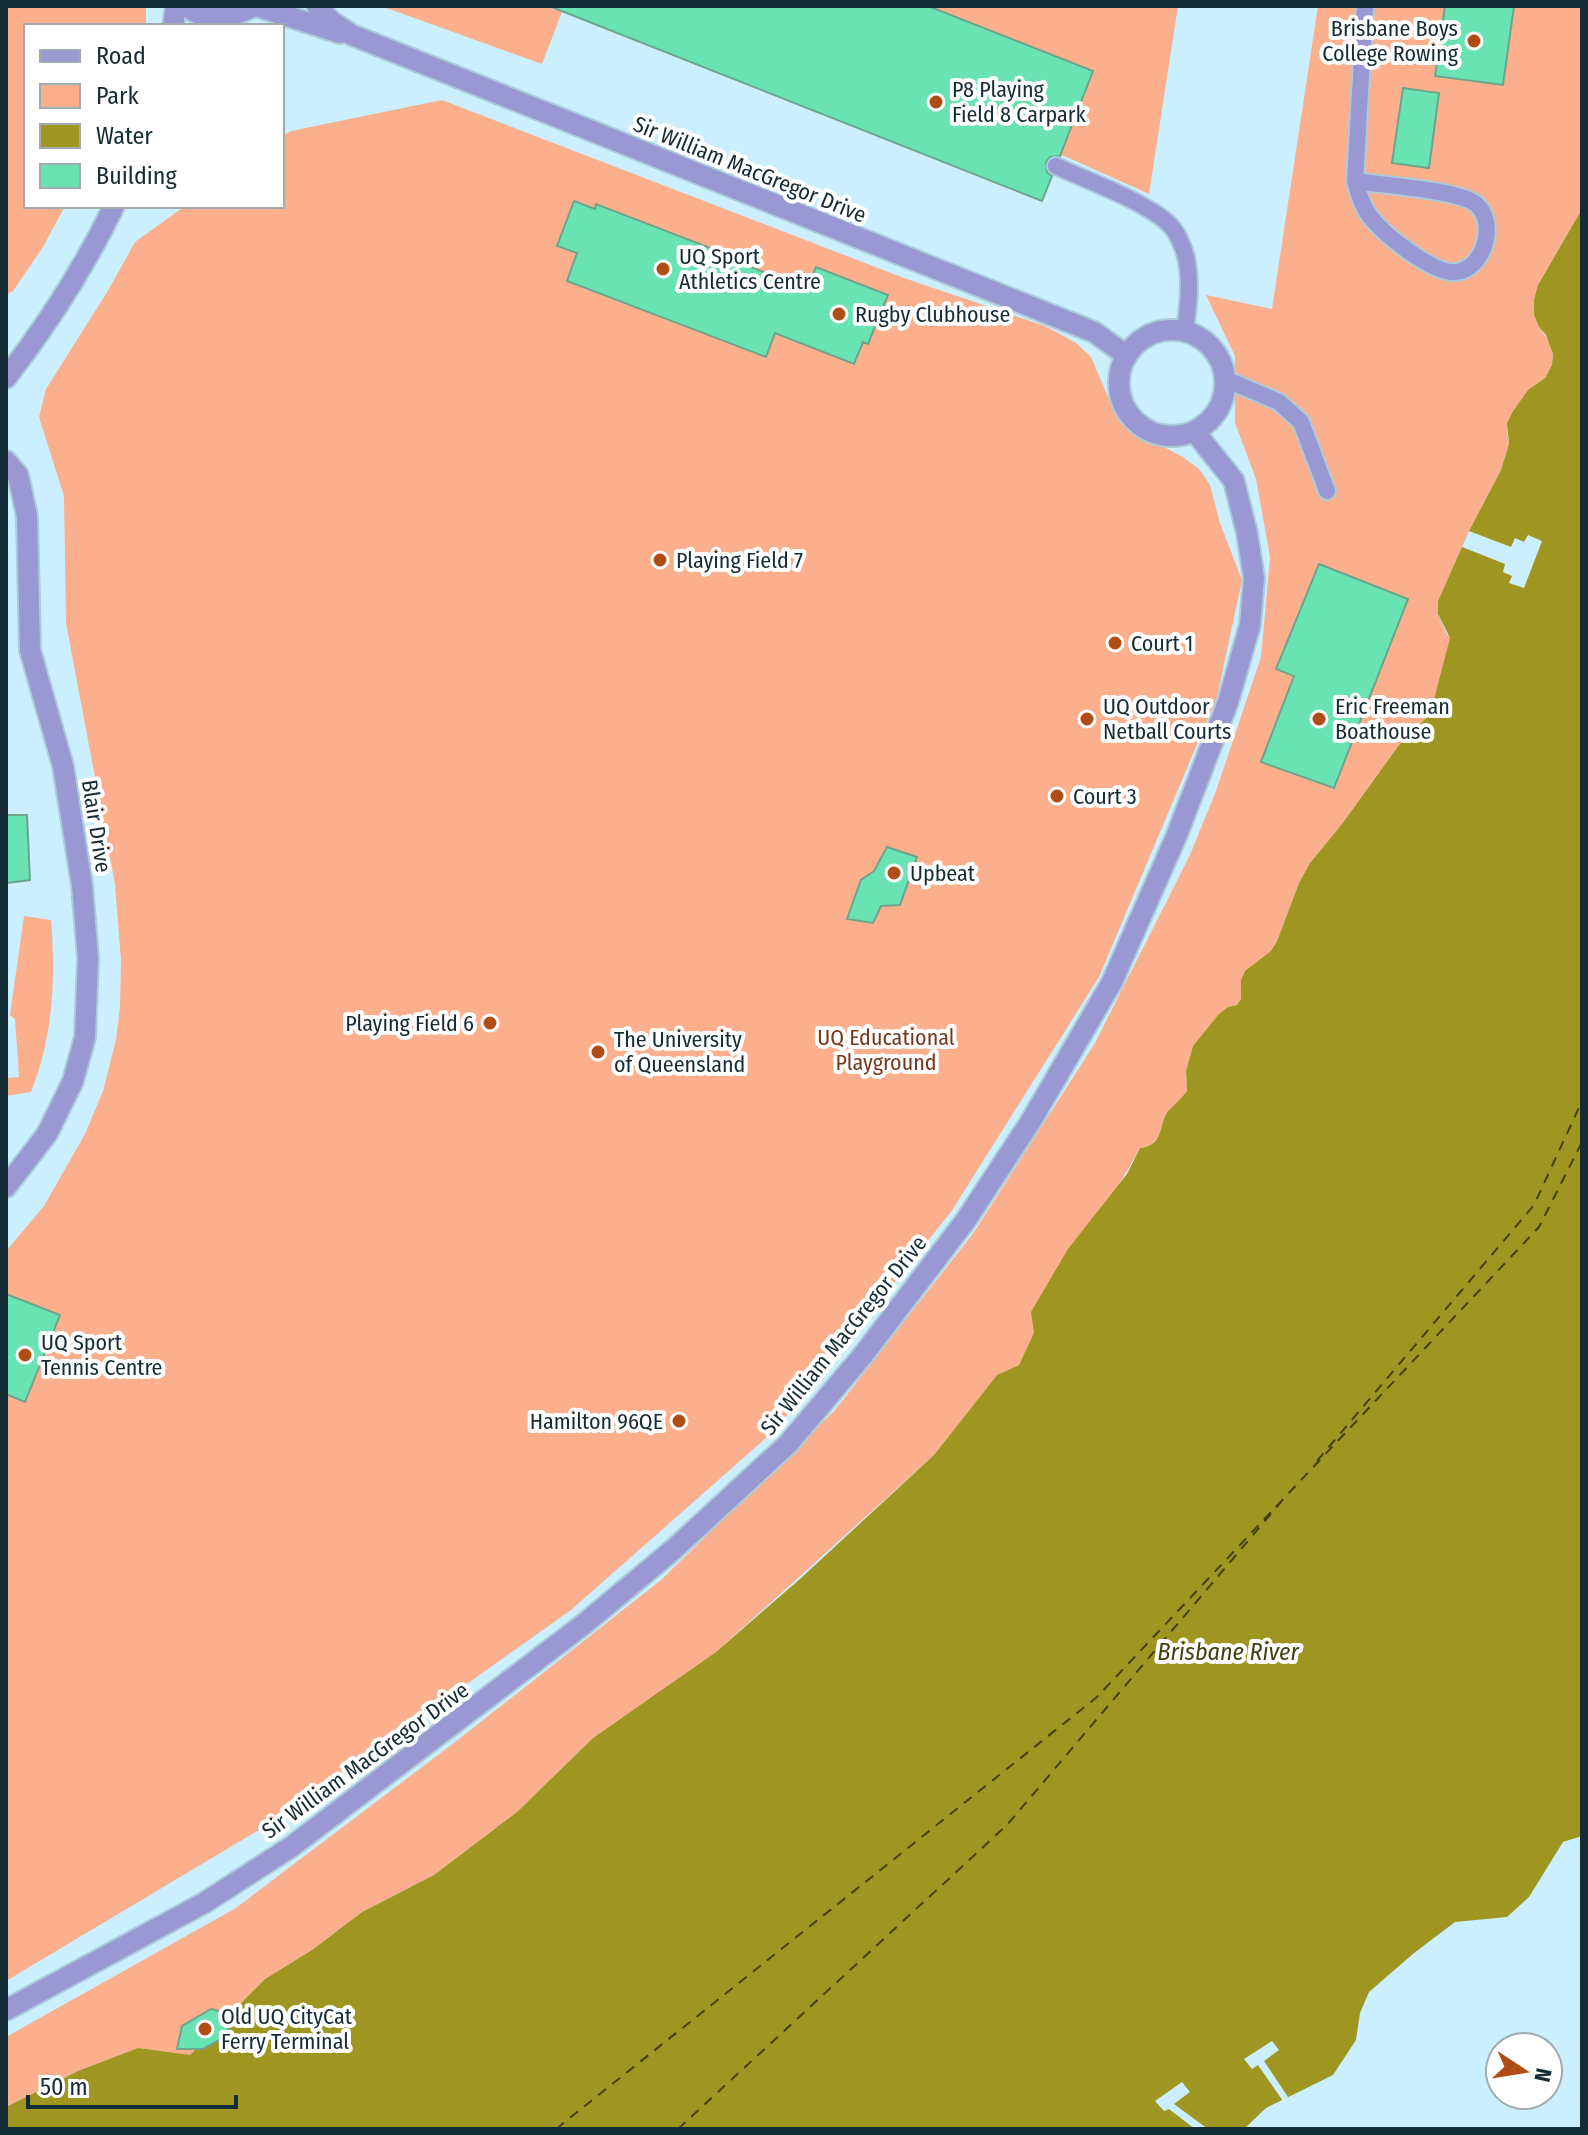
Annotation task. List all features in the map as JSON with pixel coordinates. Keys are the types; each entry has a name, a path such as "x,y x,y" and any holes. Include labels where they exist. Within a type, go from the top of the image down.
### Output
{"street":[{"path":"186,6 222,22 255,6"},
{"name":"Sir William MacGregor Drive","path":"255,6 329,31 352,35"},
{"name":"Sir William MacGregor Drive","path":"317,6 331,21 352,35 1094,332 1126,355"},
{"path":"6,378 37,338 90,256 113,208"},
{"path":"1185,331 1211,347 1221,363 1225,379 1223,398 1217,412 1195,432 1177,437 1161,436 1144,429 1124,408 1119,393 1119,375 1126,355 1139,341 1154,332 1185,331"},
{"name":"Sir William MacGregor Drive","path":"6,2010 204,1903 291,1847 584,1624 674,1549 788,1444 864,1354 966,1220 1031,1121 1112,982 1171,850 1228,702 1250,625 1254,578 1234,481 1195,432"},
{"name":"Blair Drive","path":"6,461 18,475 27,516 30,650 63,766 82,885 88,959 85,1037 73,1081 47,1134 6,1187"}],"lane":[{"path":"1355,181 1458,196 1475,203 1485,215 1487,233 1481,252 1472,265 1459,272 1446,272 1431,266 1372,219 1363,204 1355,181 1365,6"},
{"path":"1056,166 1141,206 1175,231 1187,261 1189,292 1185,331"},
{"path":"1225,379 1279,402 1301,422 1327,491"}],"green space":[{"path":"6,6 146,6 146,24 24,24 24,208 64,208 43,247 13,291 6,295"},
{"path":"381,6 545,6 562,12 542,64"},
{"path":"928,6 1178,6 1149,194 1060,154 1093,71"},
{"path":"1318,6 1582,6 1582,209 1538,285 1534,315 1550,343 1552,365 1545,378 1528,390 1513,411 1507,432 1509,444 1501,470 1469,531 1438,601 1438,614 1450,638 1427,717 1399,745 1310,863 1277,941 1241,980 1242,999 1220,1014 1193,1046 1186,1071 1187,1091 1165,1115 1154,1142 1140,1148 1019,1365 997,1375 934,1455 716,1652 593,1738 517,1812 434,1875 362,1912 312,1950 265,1979 190,2056 138,2048 78,2071 6,2107 6,2037 236,1908 459,1739 661,1580 835,1410 974,1232 1095,1043 1190,855 1216,791 1261,657 1270,557 1256,479 1235,423 1235,356 1206,295 1272,309"},
{"name":"The University of Queensland","path":"442,100 904,278 1045,326 1076,343 1091,357 1116,416 1126,427 1183,457 1199,469 1210,485 1220,523 1242,580 1217,697 1099,977 951,1212 774,1431 571,1610 274,1821 6,1981 6,1251 44,1206 85,1134 103,1091 116,1040 121,960 115,884 66,623 64,496 39,417 46,389 135,242 182,208 284,208 284,135"},
{"path":"24,916 51,920 51,1008 44,1050 31,1092 6,1096 6,1078 19,1077 15,1019 10,1015"}],"water":[{"name":"Brisbane River","path":"1582,209 1582,1836 1563,1842 1529,1897 1507,1917 1455,1922 1369,1992 1360,2013 1356,2040 1333,2075 1266,2108 1244,2129 6,2129 6,2107 78,2071 138,2048 190,2055 265,1979 312,1950 362,1912 434,1875 517,1812 593,1738 716,1652 800,1579 934,1455 997,1375 1019,1365 1034,1333 1031,1312 1068,1249 1127,1174 1140,1148 1154,1143 1165,1116 1187,1091 1186,1071 1193,1046 1219,1014 1237,1005 1241,999 1241,980 1245,971 1271,951 1310,863 1399,745 1427,717 1432,707 1450,638 1438,614 1438,601 1469,531 1501,470 1509,444 1507,423 1528,390 1545,378 1552,365 1553,354 1534,315 1534,300 1538,285"}],"pier":[{"path":"1469,531 1511,547 1515,538 1524,542 1528,535 1542,541 1524,588 1509,583 1512,576 1503,572 1505,564 1462,547"},
{"path":"1272,2041 1279,2050 1264,2061 1288,2097 1283,2101 1258,2065 1252,2069 1244,2059"},
{"path":"1182,2082 1190,2092 1174,2104 1208,2129 1195,2129 1169,2109 1164,2111 1155,2101"}],"building":[{"name":"P8 Playing Field 8 Carpark","path":"549,6 928,6 1093,71 1060,156 1050,157 1046,162 1047,172 1052,176 1042,201"},
{"name":"Brisbane Boys College Rowing","path":"1445,6 1514,6 1503,85 1435,76"},
{"path":"1403,88 1439,93 1429,168 1392,163"},
{"name":"UQ Sport Athletics Centre","path":"574,201 595,209 596,204 807,289 816,267 888,295 868,344 863,342 854,364 775,333 766,357 567,281 577,253 557,246"},
{"name":"Eric Freeman Boathouse","path":"1319,564 1408,599 1334,788 1261,762 1294,676 1276,669"},
{"path":"6,815 27,815 30,880 6,883"},
{"path":"887,847 917,857 900,905 881,906 873,923 847,919 861,880 874,871"},
{"name":"UQ Sport Tennis Centre","path":"6,1294 60,1315 25,1402 6,1394"},
{"name":"Old UQ CityCat Ferry Terminal","path":"211,2009 237,2016 223,2038 203,2049 177,2049 182,2026"}],"ferry route":[{"path":"1317,1461 1534,1205 1582,1101"},
{"path":"556,2129 1097,1697 1539,1227 1582,1142"},
{"path":"678,2129 1007,1825 1281,1502"}],"place":[{"name":"Brisbane Boys College Rowing","path":"1474,41"},
{"name":"P8 Playing Field 8 Carpark","path":"936,102"},
{"name":"UQ Sport Athletics Centre","path":"663,269"},
{"name":"Rugby Clubhouse","path":"839,314"},
{"name":"Playing Field 7","path":"660,560"},
{"name":"Court 1","path":"1115,643"},
{"name":"UQ Outdoor Netball Courts","path":"1087,719"},
{"name":"Eric Freeman Boathouse","path":"1319,719"},
{"name":"Court 3","path":"1057,796"},
{"name":"Upbeat","path":"894,873"},
{"name":"Playing Field 6","path":"490,1023"},
{"name":"The University of Queensland","path":"598,1052"},
{"name":"UQ Sport Tennis Centre","path":"25,1355"},
{"name":"Hamilton 96QE","path":"679,1421"},
{"name":"Old UQ CityCat Ferry Terminal","path":"205,2029"}],"park label":[{"name":"UQ Educational Playground","path":"886,1050"}]}
